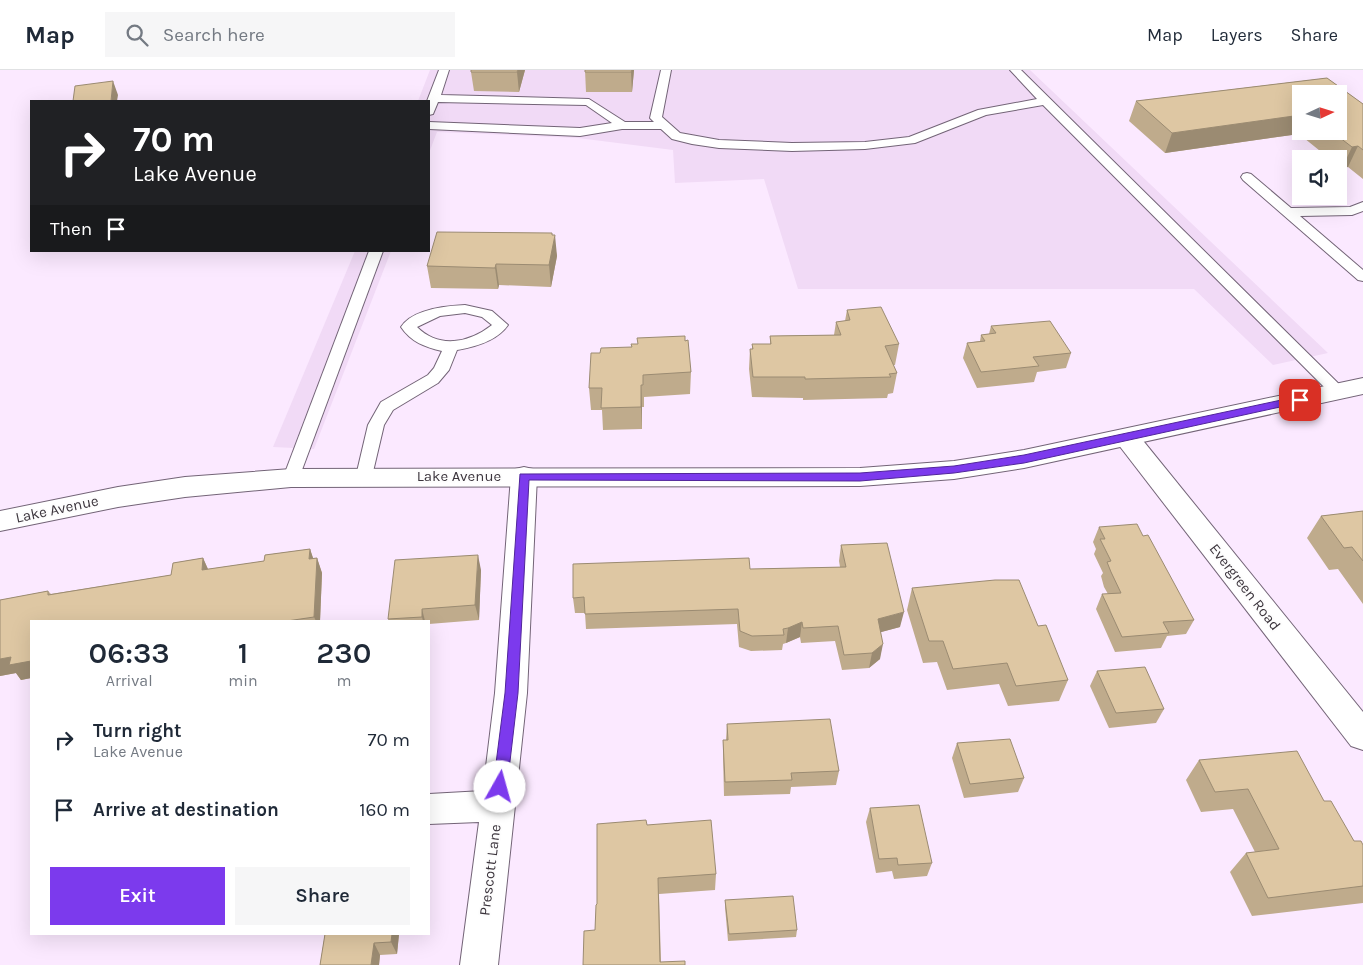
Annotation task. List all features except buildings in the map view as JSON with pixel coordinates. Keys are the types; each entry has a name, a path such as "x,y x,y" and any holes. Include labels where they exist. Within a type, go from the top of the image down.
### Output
{"main road":[{"name":"Lake Avenue","path":"0,522 127,495 185,487 291,478 364,476 860,477 954,470 1024,459 1127,438 1363,386"},
{"name":"Evergreen Road","path":"1127,438 1363,736"},
{"name":"Prescott Lane","path":"479,965 512,693 524,476"},
{"path":"430,809 498,806"}],"lane":[{"path":"430,109 444,70"},
{"path":"666,70 656,118 676,136 709,143 872,146 911,141 983,112 1014,105 1046,101"},
{"path":"1015,70 1338,391"},
{"path":"434,98 589,102 622,125"},
{"path":"430,126 580,132 622,125 665,126"},
{"path":"1247,177 1363,277"},
{"path":"1288,212 1357,208 1363,219"},
{"path":"291,478 376,252"},
{"path":"465,309 487,314 501,325 491,335 476,342 451,346 427,343 416,336 408,327 425,316 437,312 465,309"},
{"path":"364,476 376,425 387,406 433,379 441,370 451,346"}],"shaded area":[{"path":"430,70 1030,70 1328,353 1273,365 1194,289 798,289 764,179 675,183 673,150 578,138 437,132 430,150 430,100 418,100"},
{"path":"355,252 391,252 314,449 273,447"}],"route":[{"path":"500,787 512,693 524,476 860,477 954,470 1024,459 1300,400"}]}
